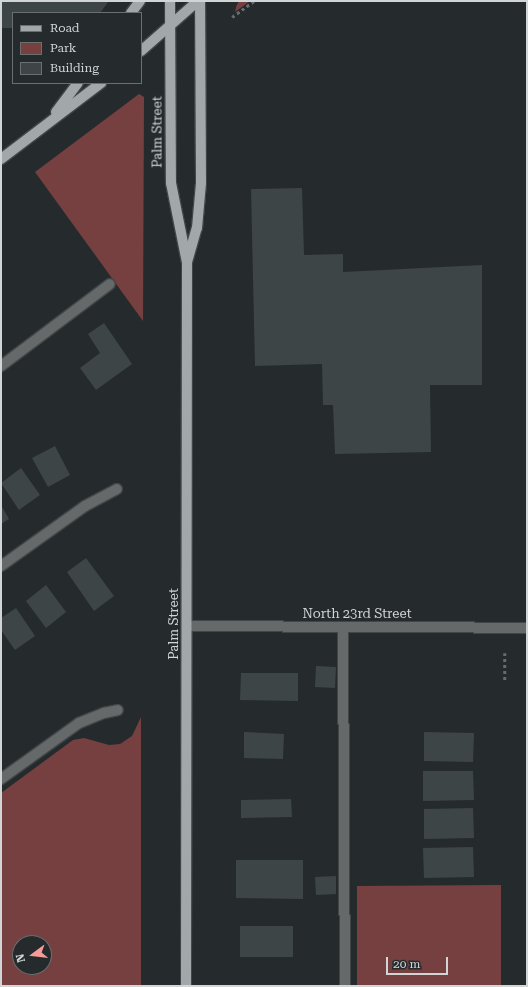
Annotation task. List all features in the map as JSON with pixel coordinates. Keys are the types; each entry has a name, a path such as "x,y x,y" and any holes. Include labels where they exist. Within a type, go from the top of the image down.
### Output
{"main road":[{"path":"132,12 140,1"},
{"name":"Palm Street","path":"170,1 171,183 187,262 186,986"},
{"path":"142,50 199,1"},
{"name":"Palm Street","path":"187,262 197,228 200,190 199,1"},
{"path":"50,120 77,84"},
{"path":"1,159 50,120 100,84"}],"street":[{"path":"1,366 110,284"},
{"path":"1,566 85,506 117,489"},
{"name":"North 23rd Street","path":"187,626 527,628"},
{"path":"343,627 344,986"},
{"path":"1,779 79,723 104,713 118,710"}],"path":[{"path":"232,17 254,1"},
{"path":"505,653 505,681"}],"green space":[{"path":"239,1 250,1 235,12 236,7"},
{"path":"139,94 144,97 143,321 35,172"},
{"path":"141,717 141,986 1,986 1,793 73,740 84,738 109,745 120,744 132,736"},
{"path":"501,885 501,986 357,986 357,886"}],"building":[{"path":"1,1 109,1 101,12 12,12 12,28 1,28"},
{"path":"302,188 304,255 343,254 343,272 482,265 482,385 430,385 431,452 335,454 333,405 323,405 322,364 255,366 251,189"},
{"path":"104,323 132,364 96,390 80,368 100,353 88,334"},
{"path":"55,446 70,475 48,487 32,458"},
{"path":"21,468 40,495 19,510 1,483"},
{"path":"1,505 9,519 1,524"},
{"path":"86,558 114,596 94,611 67,572"},
{"path":"46,585 66,612 46,628 26,601"},
{"path":"16,608 35,636 15,650 1,630 1,618"},
{"path":"316,666 336,667 335,688 315,687"},
{"path":"241,673 298,673 298,701 240,700"},
{"path":"244,732 284,734 283,759 244,758"},
{"path":"424,732 474,733 473,762 424,761"},
{"path":"423,771 473,771 474,800 423,801"},
{"path":"291,799 292,817 241,818 241,800"},
{"path":"473,808 474,838 424,839 424,809"},
{"path":"473,847 474,877 424,878 423,848"},
{"path":"236,860 303,860 303,899 236,898"},
{"path":"336,876 336,894 316,895 315,877"},
{"path":"240,926 293,926 293,957 240,957"}]}
